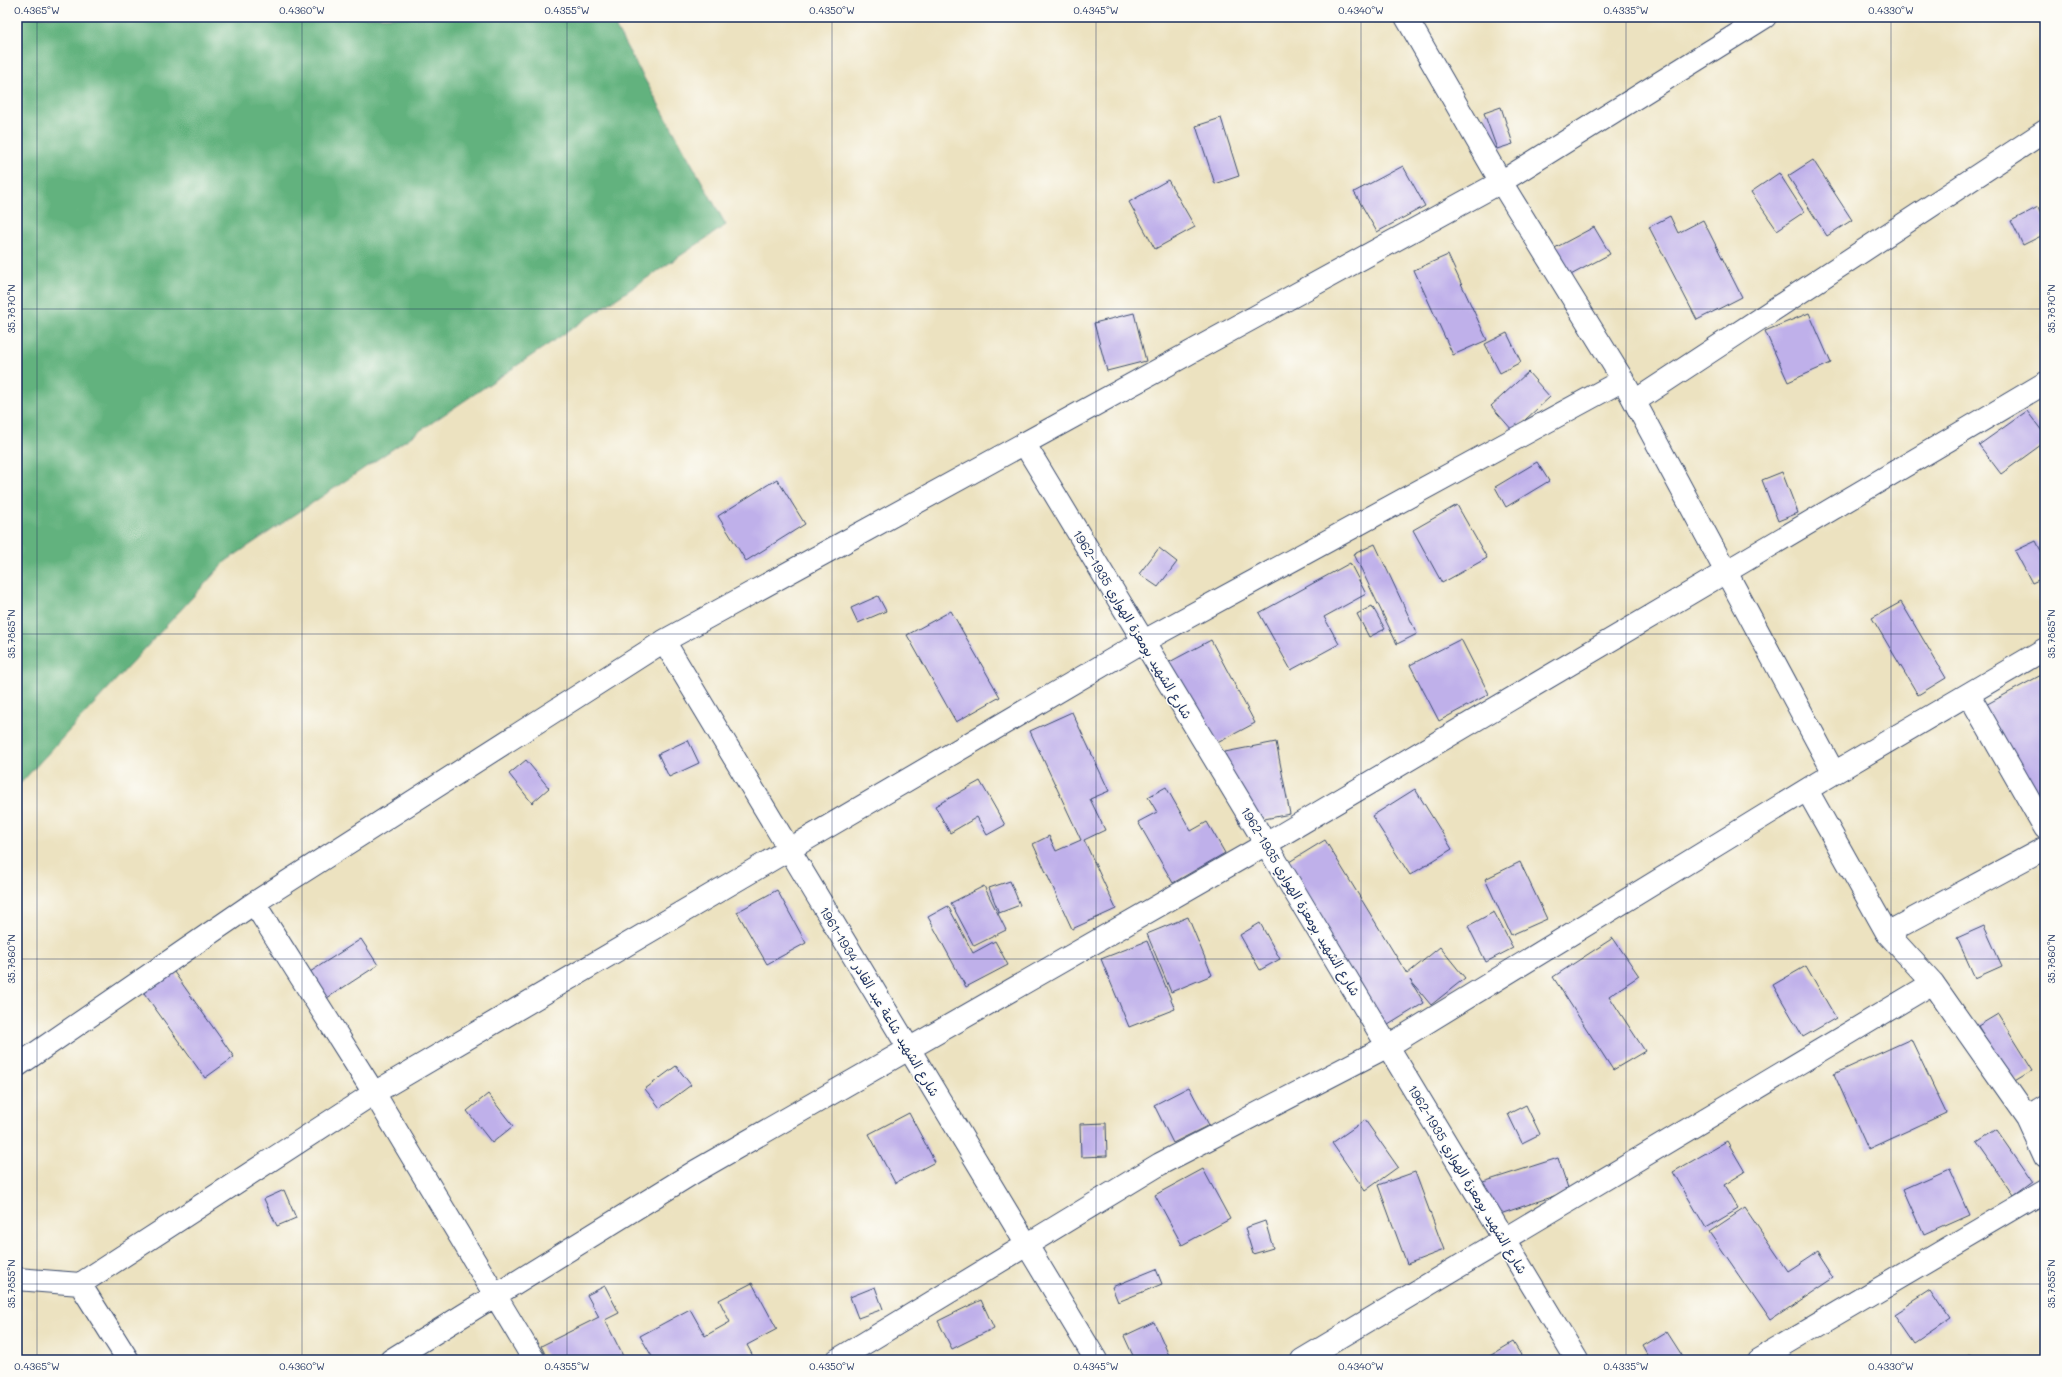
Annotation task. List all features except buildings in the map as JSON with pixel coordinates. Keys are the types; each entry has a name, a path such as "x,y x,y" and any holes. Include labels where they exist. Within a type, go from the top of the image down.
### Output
{"street":[{"path":"1406,17 1501,182 1624,380 1834,773"},
{"path":"17,1066 254,903 664,641 1501,182 1765,17"},
{"path":"1635,401 2045,131"},
{"path":"17,1279 80,1284 374,1093 1144,641 1624,380"},
{"path":"391,1360 696,1171 1266,844 2045,384"},
{"name":"شارع الشهيد بومعزة الهواري 1935-1962","path":"1024,443 1576,1360"},
{"name":"شارع الشهيد شاعة عبد القادر 1934-1961","path":"664,641 1096,1360"},
{"path":"837,1360 1160,1164 1388,1046 1834,773 2045,649"},
{"path":"1969,695 2045,828"},
{"path":"1807,790 1887,933 1933,983 2036,1111 2045,1156"},
{"path":"1887,933 2045,848"},
{"path":"254,903 374,1093 534,1360"},
{"path":"1302,1360 1933,983"},
{"path":"1758,1360 2045,1191"},
{"path":"80,1284 128,1360"}],"green space":[{"path":"17,17 610,17 726,225 226,561 17,787"}]}
